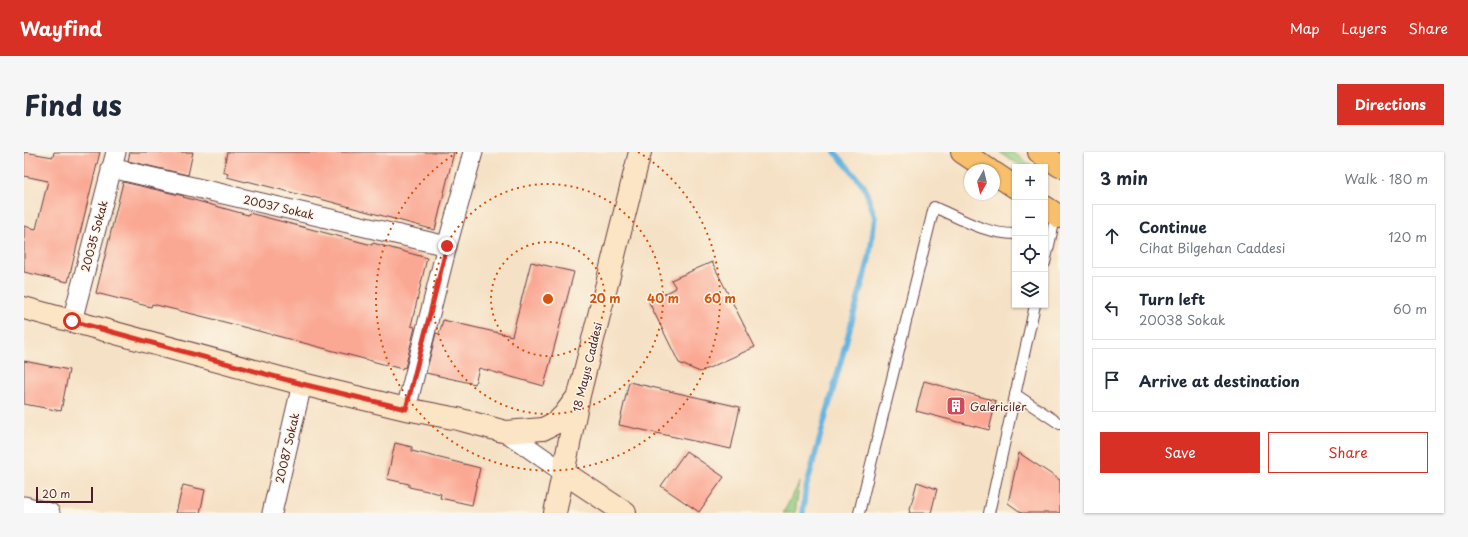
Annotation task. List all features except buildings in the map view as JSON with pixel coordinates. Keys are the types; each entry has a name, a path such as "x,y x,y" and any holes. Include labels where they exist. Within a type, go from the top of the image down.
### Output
{"highway":[{"path":"962,152 980,164"},
{"path":"1000,177 1012,185"}],"main road":[{"name":"18 Mayıs Caddesi","path":"555,513 579,395 640,152"},
{"path":"24,308 302,384 406,409 458,419 506,432 543,429 557,422 579,395"},
{"path":"563,472 625,513"}],"street":[{"path":"406,409 447,246 473,152"},
{"name":"20037 Sokak","path":"114,160 447,246"},
{"name":"20035 Sokak","path":"72,321 114,160"},
{"name":"20087 Sokak","path":"272,513 302,384"},
{"path":"506,432 563,472"},
{"path":"24,506 48,513"}],"lane":[{"path":"859,513 934,207 985,230 1003,234 1012,234"},
{"path":"1048,243 1052,217"},
{"path":"991,512 1034,308"},
{"path":"1015,394 1060,424"}],"green space":[{"path":"999,152 1012,152 1030,164 1018,164"},
{"path":"800,482 795,513 783,513"}],"waterway":[{"path":"803,513 805,492 869,259 875,217 864,186 835,152"}],"place":[{"name":"Galericiler","path":"956,406"}],"route":[{"path":"72,321 302,384 406,409 447,246"}]}
